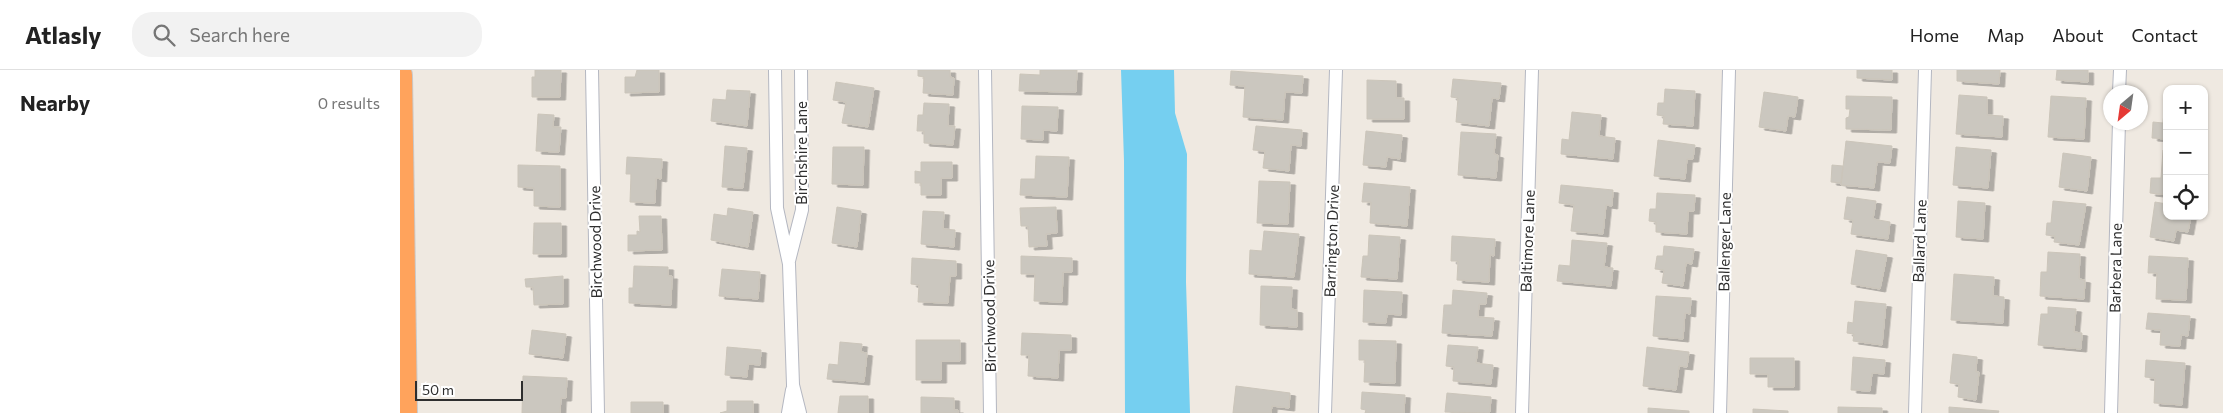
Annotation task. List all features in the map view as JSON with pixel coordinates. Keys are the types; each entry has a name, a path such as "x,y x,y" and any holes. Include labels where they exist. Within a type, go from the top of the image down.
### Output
{"highway":[{"path":"400,76 405,413"}],"street":[{"name":"Birchwood Drive","path":"592,70 598,413"},
{"name":"Birchshire Lane","path":"776,70 776,208 789,264 793,385 788,413"},
{"name":"Birchshire Lane","path":"789,264 802,210 801,70"},
{"name":"Birchwood Drive","path":"985,70 990,413"},
{"name":"Barrington Drive","path":"1326,413 1336,70"},
{"name":"Baltimore Lane","path":"1522,413 1532,70"},
{"name":"Ballenger Lane","path":"1720,413 1728,70"},
{"name":"Ballard Lane","path":"1915,413 1925,70"},
{"path":"2119,85 2120,70"},
{"name":"Barbera Lane","path":"2111,413 2119,130"},
{"name":"Birchshire Lane","path":"793,385 800,413"}],"water":[{"path":"1121,70 1174,70 1175,113 1187,154 1186,282 1190,413 1125,413 1124,161"}],"building":[{"path":"535,70 561,70 560,97 532,97 532,77 535,77"},
{"path":"637,70 659,70 659,92 625,93 625,77 635,77"},
{"path":"918,70 950,70 950,77 954,78 953,95 923,93 924,77 918,76"},
{"path":"1040,70 1077,70 1076,92 1019,91 1020,74 1040,75"},
{"path":"1857,70 1892,70 1892,80 1857,78"},
{"path":"1957,70 2000,70 1999,84 1957,81"},
{"path":"2057,70 2088,70 2088,82 2056,80"},
{"path":"1231,71 1303,76 1302,93 1285,92 1283,120 1243,117 1245,86 1230,85"},
{"path":"1453,79 1501,83 1499,99 1492,98 1489,126 1456,122 1458,98 1451,97"},
{"path":"1367,80 1396,81 1396,98 1404,98 1404,119 1367,119"},
{"path":"836,82 874,88 868,127 842,123 846,102 833,100"},
{"path":"1665,89 1695,91 1693,126 1663,124 1664,116 1657,115 1658,103 1664,103"},
{"path":"727,90 750,91 747,126 711,121 713,99 726,100"},
{"path":"1764,92 1798,97 1795,117 1788,116 1786,131 1759,127"},
{"path":"1959,95 1987,97 1987,115 2003,116 2002,137 1956,134"},
{"path":"1846,96 1892,97 1891,130 1846,129 1846,118 1849,117 1850,109 1846,109"},
{"path":"2051,96 2086,98 2084,139 2048,137"},
{"path":"924,103 949,104 948,126 955,126 953,145 924,143 924,131 917,131 918,115 923,115"},
{"path":"1022,106 1058,107 1057,131 1043,130 1043,140 1021,139"},
{"path":"1572,112 1601,115 1599,136 1615,138 1613,159 1561,154 1562,139 1569,140"},
{"path":"538,114 554,115 553,127 561,127 559,152 536,151"},
{"path":"2153,122 2163,123 2163,139 2152,138"},
{"path":"1256,126 1302,130 1301,146 1291,145 1289,171 1263,168 1265,151 1253,150"},
{"path":"1366,131 1402,135 1400,159 1387,157 1386,167 1363,165"},
{"path":"1461,132 1496,134 1494,154 1498,155 1496,178 1458,175"},
{"path":"1658,140 1695,145 1693,159 1687,159 1685,179 1654,176"},
{"path":"1846,141 1892,146 1890,163 1877,162 1874,188 1841,185"},
{"path":"725,146 747,148 743,188 722,187"},
{"path":"833,147 864,147 863,185 832,184"},
{"path":"1956,147 1991,150 1988,188 1953,185"},
{"path":"2163,150 2163,195 2150,193 2151,178 2161,178"},
{"path":"2063,153 2091,157 2087,191 2059,187"},
{"path":"1036,156 1069,157 1067,197 1020,195 1021,179 1035,179"},
{"path":"627,157 662,159 661,179 656,178 655,203 630,202 631,174 626,174"},
{"path":"921,162 952,162 952,178 941,178 941,195 921,195 921,183 915,183 915,171 921,172"},
{"path":"518,165 560,166 560,207 534,206 534,188 518,187"},
{"path":"1832,165 1843,166 1841,183 1831,182"},
{"path":"1259,181 1290,182 1288,224 1257,223"},
{"path":"1364,183 1410,187 1407,226 1370,223 1371,202 1362,202"},
{"path":"1561,185 1613,190 1612,206 1606,205 1603,234 1571,231 1574,205 1559,203"},
{"path":"1657,193 1695,195 1694,211 1688,211 1687,234 1656,232 1656,222 1649,221 1650,209 1656,209"},
{"path":"1847,197 1876,201 1873,219 1890,222 1888,239 1851,234 1853,220 1844,219"},
{"path":"1958,201 1985,203 1983,239 1956,237"},
{"path":"2053,201 2086,204 2079,245 2054,242 2055,236 2046,235 2047,223 2051,223"},
{"path":"2155,202 2163,203 2163,220 2190,220 2188,232 2176,230 2174,241 2150,237"},
{"path":"837,207 861,211 857,247 832,243"},
{"path":"1056,207 1057,233 1046,234 1047,246 1029,247 1028,226 1021,226 1020,208"},
{"path":"728,208 753,212 748,247 711,240 714,214 727,216"},
{"path":"923,211 944,212 943,229 955,230 954,247 921,244"},
{"path":"639,216 661,216 662,250 628,251 628,235 637,235 637,231 640,232"},
{"path":"534,223 561,223 561,254 533,254"},
{"path":"1264,231 1299,234 1294,277 1249,274 1250,250 1262,251"},
{"path":"1369,235 1400,237 1397,279 1361,277 1363,256 1368,256"},
{"path":"1452,236 1495,239 1494,256 1490,255 1489,282 1457,280 1458,261 1451,261"},
{"path":"1572,240 1607,243 1604,267 1613,268 1611,286 1557,281 1559,265 1570,266"},
{"path":"1664,246 1694,249 1692,264 1686,263 1683,286 1662,283 1664,270 1655,269 1657,256 1663,256"},
{"path":"1856,250 1887,255 1880,289 1851,284"},
{"path":"2048,252 2080,254 2079,279 2085,280 2084,299 2040,296 2041,272 2047,272"},
{"path":"1021,256 1072,258 1072,272 1063,272 1062,302 1034,301 1035,274 1021,274"},
{"path":"2149,256 2188,258 2186,300 2156,299 2157,273 2148,273"},
{"path":"912,258 956,261 956,276 950,276 948,303 918,302 919,285 911,284"},
{"path":"634,266 668,267 668,276 672,276 671,305 629,303 629,288 633,288"},
{"path":"722,269 760,272 758,299 719,296"},
{"path":"1954,274 1994,277 1993,296 2004,297 2003,323 1951,320"},
{"path":"563,276 563,304 534,305 533,287 526,287 525,279"},
{"path":"1261,286 1292,287 1291,309 1297,310 1297,327 1260,325"},
{"path":"1364,290 1402,292 1401,315 1387,314 1386,323 1363,322"},
{"path":"1453,290 1487,293 1486,304 1479,304 1478,317 1494,318 1492,336 1442,333 1444,305 1452,305"},
{"path":"1656,296 1691,298 1690,314 1685,313 1683,339 1653,336"},
{"path":"1855,301 1886,304 1882,345 1853,341 1854,334 1847,333 1848,322 1853,323"},
{"path":"2048,307 2076,309 2074,332 2082,333 2081,349 2038,345 2041,314 2048,314"},
{"path":"2148,313 2190,316 2188,336 2181,335 2180,346 2160,345 2161,330 2146,329"},
{"path":"532,330 566,334 563,358 529,354"},
{"path":"1022,333 1071,335 1071,350 1059,350 1058,378 1028,376 1029,355 1021,355"},
{"path":"916,340 960,340 960,361 941,361 941,380 916,380"},
{"path":"1359,340 1396,341 1395,383 1364,382 1365,360 1359,360"},
{"path":"840,342 862,344 861,352 867,353 864,382 827,379 829,364 838,365"},
{"path":"1448,345 1478,347 1476,363 1493,365 1491,384 1453,381 1454,367 1446,366"},
{"path":"727,347 761,350 760,365 748,364 747,377 725,375"},
{"path":"1647,347 1689,352 1687,367 1679,366 1676,390 1643,386"},
{"path":"1953,354 1977,357 1976,372 1979,372 1976,400 1958,397 1959,384 1950,383"},
{"path":"1853,357 1885,360 1884,374 1872,373 1870,391 1851,390"},
{"path":"1750,358 1794,358 1794,387 1768,387 1768,374 1750,374"},
{"path":"2146,360 2185,363 2182,405 2154,403 2155,378 2145,377"},
{"path":"523,376 567,378 566,398 561,398 560,413 522,413"},
{"path":"1236,386 1290,393 1289,408 1272,406 1271,413 1233,413"},
{"path":"1362,392 1405,395 1404,413 1365,413 1366,410 1361,409"},
{"path":"1447,393 1491,397 1490,411 1489,413 1445,412"},
{"path":"840,396 868,396 868,413 838,413"},
{"path":"921,397 954,398 954,410 958,410 958,413 921,413"},
{"path":"727,401 753,401 753,413 720,413 727,411"},
{"path":"631,402 663,402 663,413 631,413"},
{"path":"1838,407 1882,408 1882,413 1838,413"},
{"path":"1949,407 1999,411 1998,413 1949,413"},
{"path":"1648,408 1689,411 1689,413 1648,413"},
{"path":"1753,409 1788,411 1788,413 1753,413"}]}
